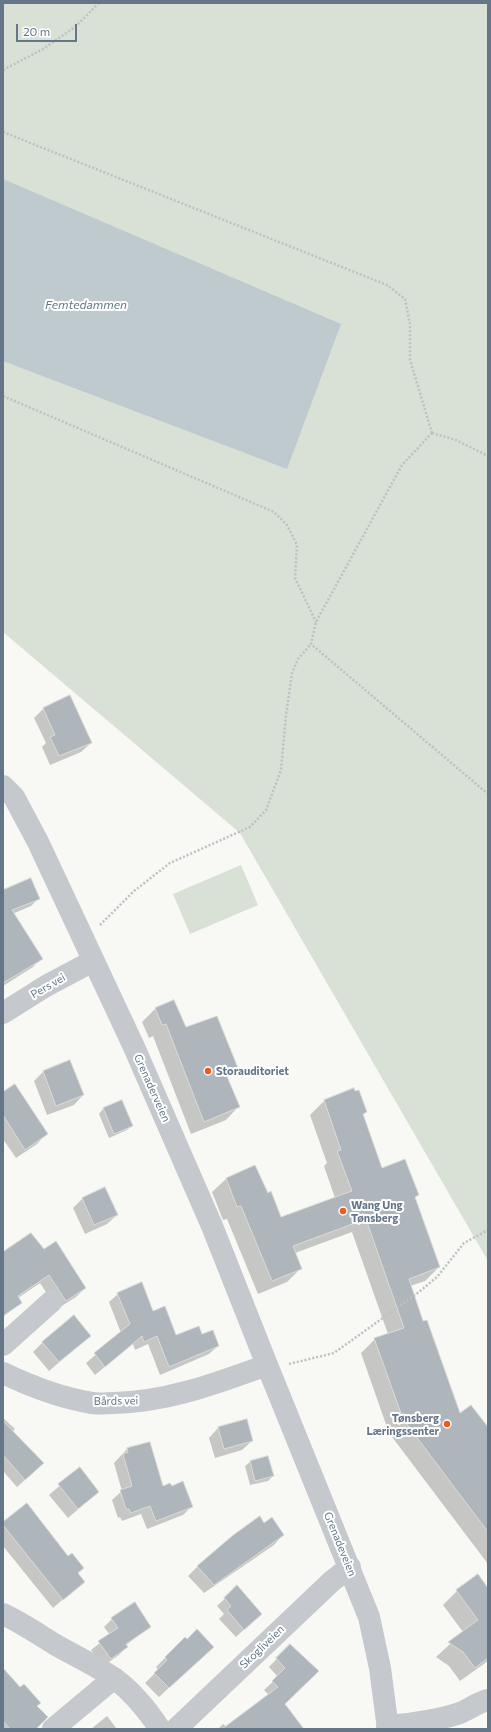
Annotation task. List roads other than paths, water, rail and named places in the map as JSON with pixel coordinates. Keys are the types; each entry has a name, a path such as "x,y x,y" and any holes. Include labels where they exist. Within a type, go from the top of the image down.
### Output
{"street":[{"name":"Grenaderveien","path":"3,786 14,797 38,842 134,1046 212,1226 267,1366"},
{"name":"Pers vei","path":"3,1013 46,986 93,961"},
{"path":"3,1345 52,1300"},
{"name":"Bårds vei","path":"3,1373 37,1389 94,1403 129,1403 178,1395 267,1366"},
{"name":"Grenadeveien","path":"267,1366 350,1567 369,1617 381,1676 388,1728"},
{"name":"Skogliveien","path":"176,1729 332,1581 350,1567"},
{"path":"3,1614 24,1624 49,1641 114,1678 126,1688 152,1716 160,1729"},
{"path":"53,1729 114,1678"},
{"path":"388,1728 418,1724 438,1719 462,1712 488,1700"}],"water":[{"name":"Femtedammen","path":"3,179 341,324 287,469 3,361"}],"place":[{"name":"Storauditoriet","path":"208,1071"},
{"name":"Wang Ung Tønsberg","path":"343,1211"},
{"name":"Tønsberg Læringssenter","path":"447,1424"}]}
